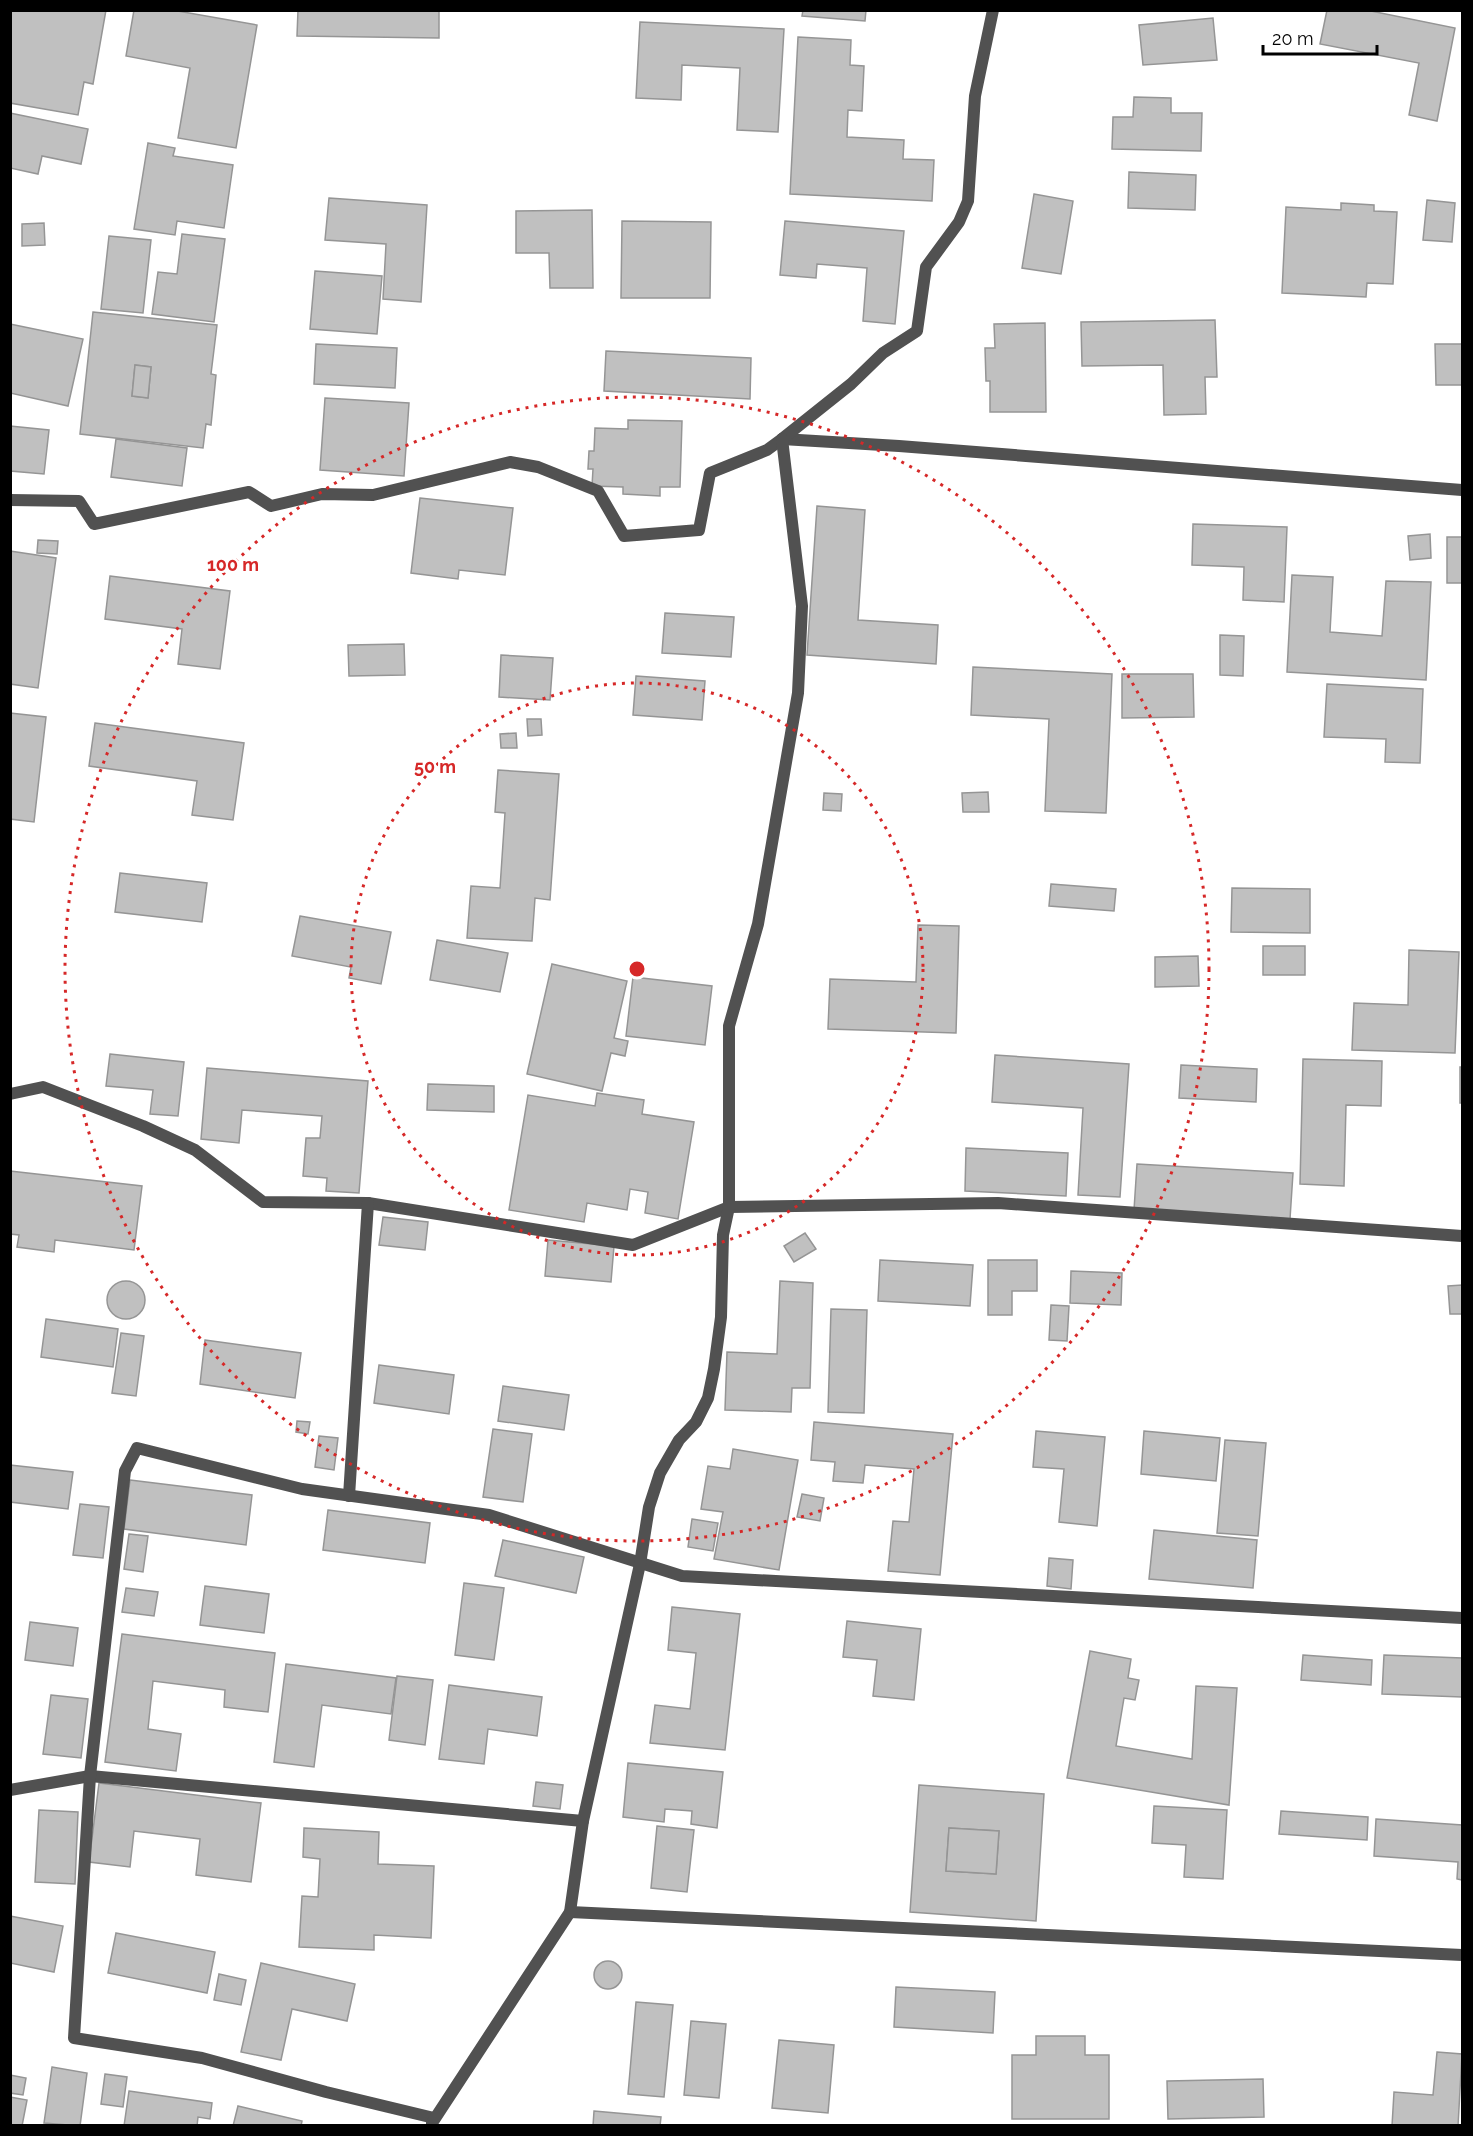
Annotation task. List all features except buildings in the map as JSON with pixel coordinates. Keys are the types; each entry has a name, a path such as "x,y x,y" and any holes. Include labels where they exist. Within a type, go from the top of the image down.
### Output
{"street":[{"path":"10,500 79,501 94,524 249,492 271,507 322,494 373,495 510,462 538,467 598,491 624,536 699,530 710,473 767,450 851,384 884,353 917,331 926,267 959,222 968,201 975,96 993,10"},
{"path":"782,439 1462,490"},
{"path":"782,439 802,606 798,693 758,924 729,1026 729,1207 723,1235 721,1317 714,1369 708,1398 696,1422 679,1440 660,1473 649,1507 640,1564 583,1821 570,1912 432,2122 202,2058 74,2038 90,1776 125,1471 137,1448 302,1489 489,1515 640,1564 682,1576 1462,1618"},
{"path":"10,1094 43,1087 143,1126 195,1150 262,1202 368,1203 633,1245 729,1207 999,1203 1462,1236"},
{"path":"349,1496 368,1203"},
{"path":"10,1790 90,1776 583,1821"},
{"path":"570,1912 1462,1955"}]}
